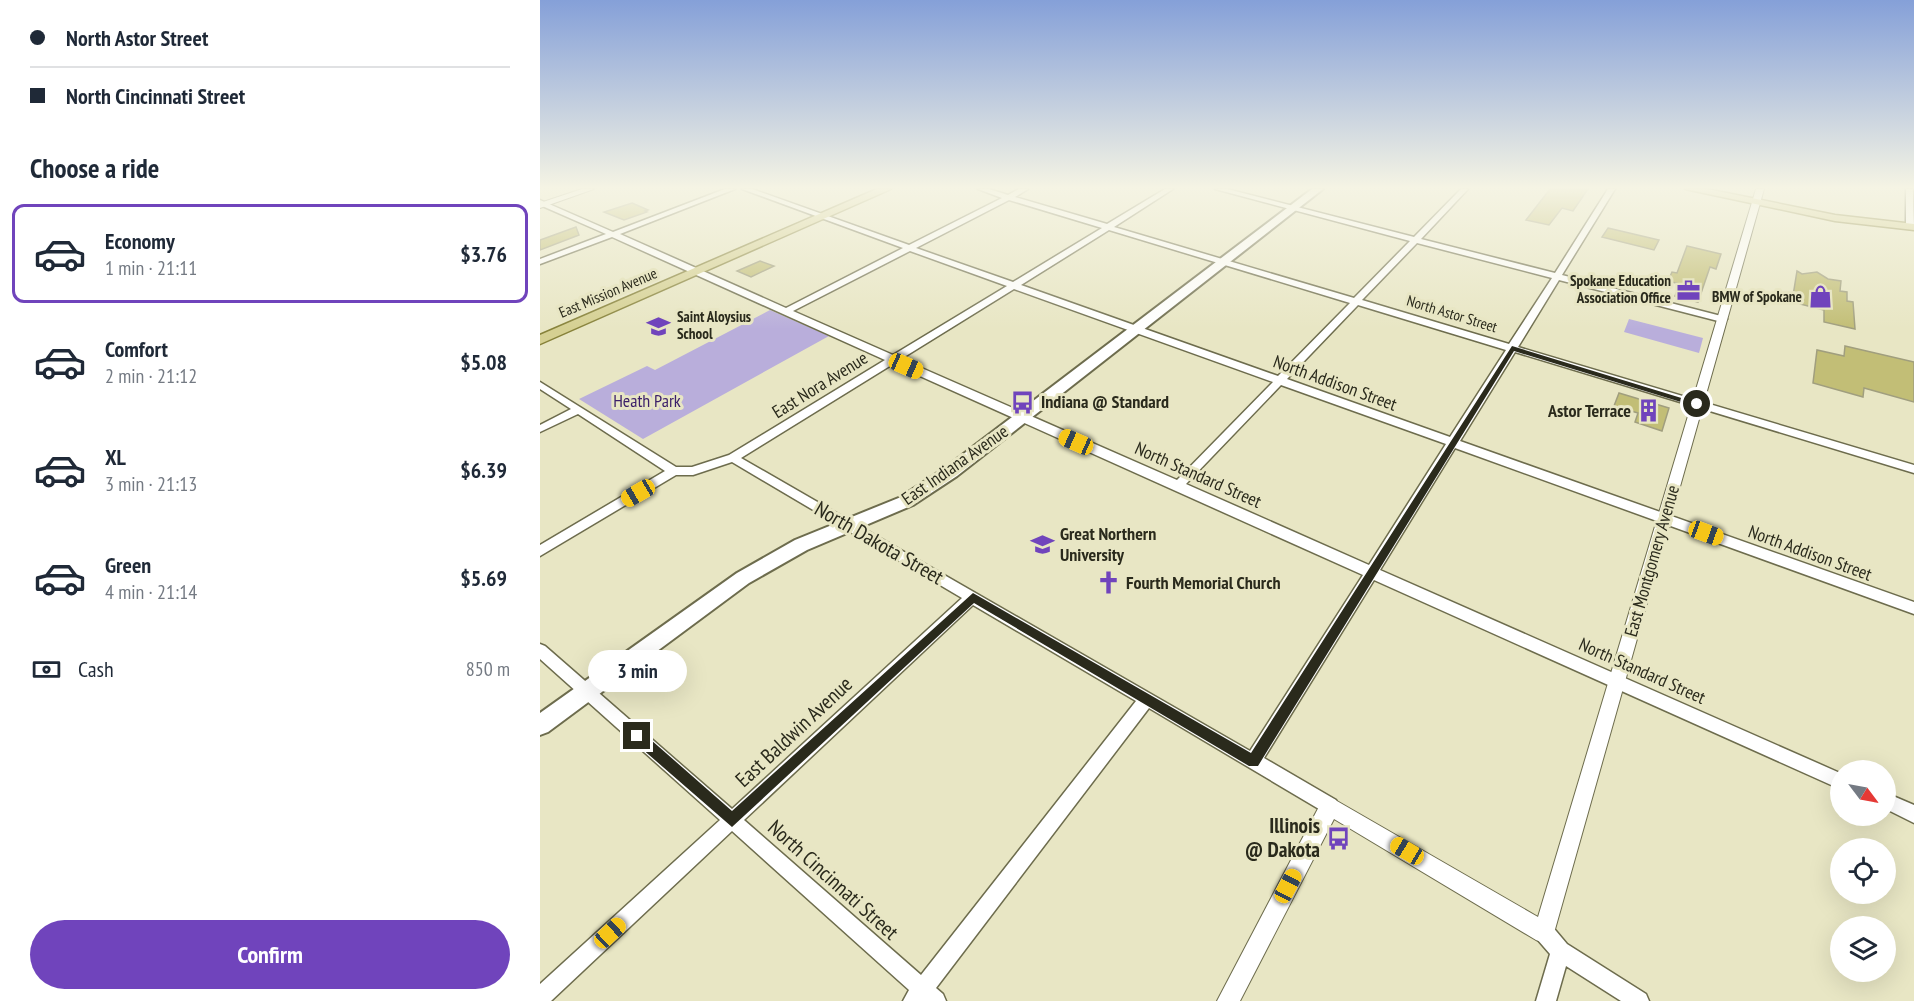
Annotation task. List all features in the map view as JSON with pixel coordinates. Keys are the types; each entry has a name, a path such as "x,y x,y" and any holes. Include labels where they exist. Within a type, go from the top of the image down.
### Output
{"main road":[{"name":"East Mission Avenue","path":"540,331 772,236"},
{"name":"East Indiana Avenue","path":"540,725 743,578 801,545 907,501 951,472 1257,236"},
{"name":"East Mission Avenue","path":"540,340 691,270"}],"street":[{"path":"540,261 608,236"},
{"name":"North Standard Street","path":"617,236 1021,418 1830,776"},
{"name":"North Addison Street","path":"874,236 1914,608"},
{"path":"784,312 933,236"},
{"name":"East Nora Avenue","path":"540,551 674,471 693,471 733,458 1095,236"},
{"name":"North Astor Street","path":"1134,236 1914,469"},
{"path":"1400,236 1722,319"},
{"path":"1177,487 1420,236"},
{"path":"1254,762 1583,236"},
{"name":"East Montgomery Avenue","path":"1544,932 1745,236"},
{"path":"540,386 674,471"},
{"path":"540,429 578,410"},
{"name":"North Dakota Street","path":"733,458 1544,932 1560,951 1640,1001"},
{"name":"East Baldwin Avenue","path":"540,998 973,597"},
{"name":"North Cincinnati Street","path":"540,650 732,820 924,997"},
{"path":"924,997 1147,699"},
{"path":"1228,1001 1330,806"},
{"path":"1896,806 1914,814"},
{"path":"1546,1001 1560,951"}],"green space":[{"name":"Heath Park","path":"770,310 829,336 643,439 579,399 647,366 655,370"},
{"path":"1629,319 1703,338 1699,353 1624,332"}],"building":[{"path":"552,236 577,236 540,250 540,240"},
{"path":"1641,236 1659,240 1654,250 1602,237"},
{"path":"1687,246 1721,254 1716,269 1710,267 1698,302 1675,296 1680,284 1668,281 1672,272 1677,273"},
{"path":"760,261 774,266 751,277 737,271"},
{"name":"BMW of Spokane","path":"1797,271 1802,274 1817,272 1828,279 1841,281 1840,291 1847,292 1847,301 1853,302 1855,329 1824,322 1824,310 1792,302"},
{"path":"1845,346 1914,362 1914,402 1864,388 1863,397 1813,383 1817,350 1844,356"},
{"name":"Astor Terrace","path":"1619,393 1669,408 1662,431 1635,422 1638,413 1614,406"}],"place":[{"name":"Spokane Education Association Office","path":"1689,290"},
{"name":"BMW of Spokane","path":"1820,297"},
{"name":"Saint Aloysius School","path":"659,326"},
{"name":"Indiana @ Standard","path":"1023,402"},
{"name":"Astor Terrace","path":"1649,411"},
{"name":"Great Northern University","path":"1042,544"},
{"name":"Fourth Memorial Church","path":"1108,583"},
{"name":"Illinois @ Dakota","path":"1338,838"}],"route":[{"path":"637,736 732,820 973,597 1254,762 1512,348 1697,404"}]}
